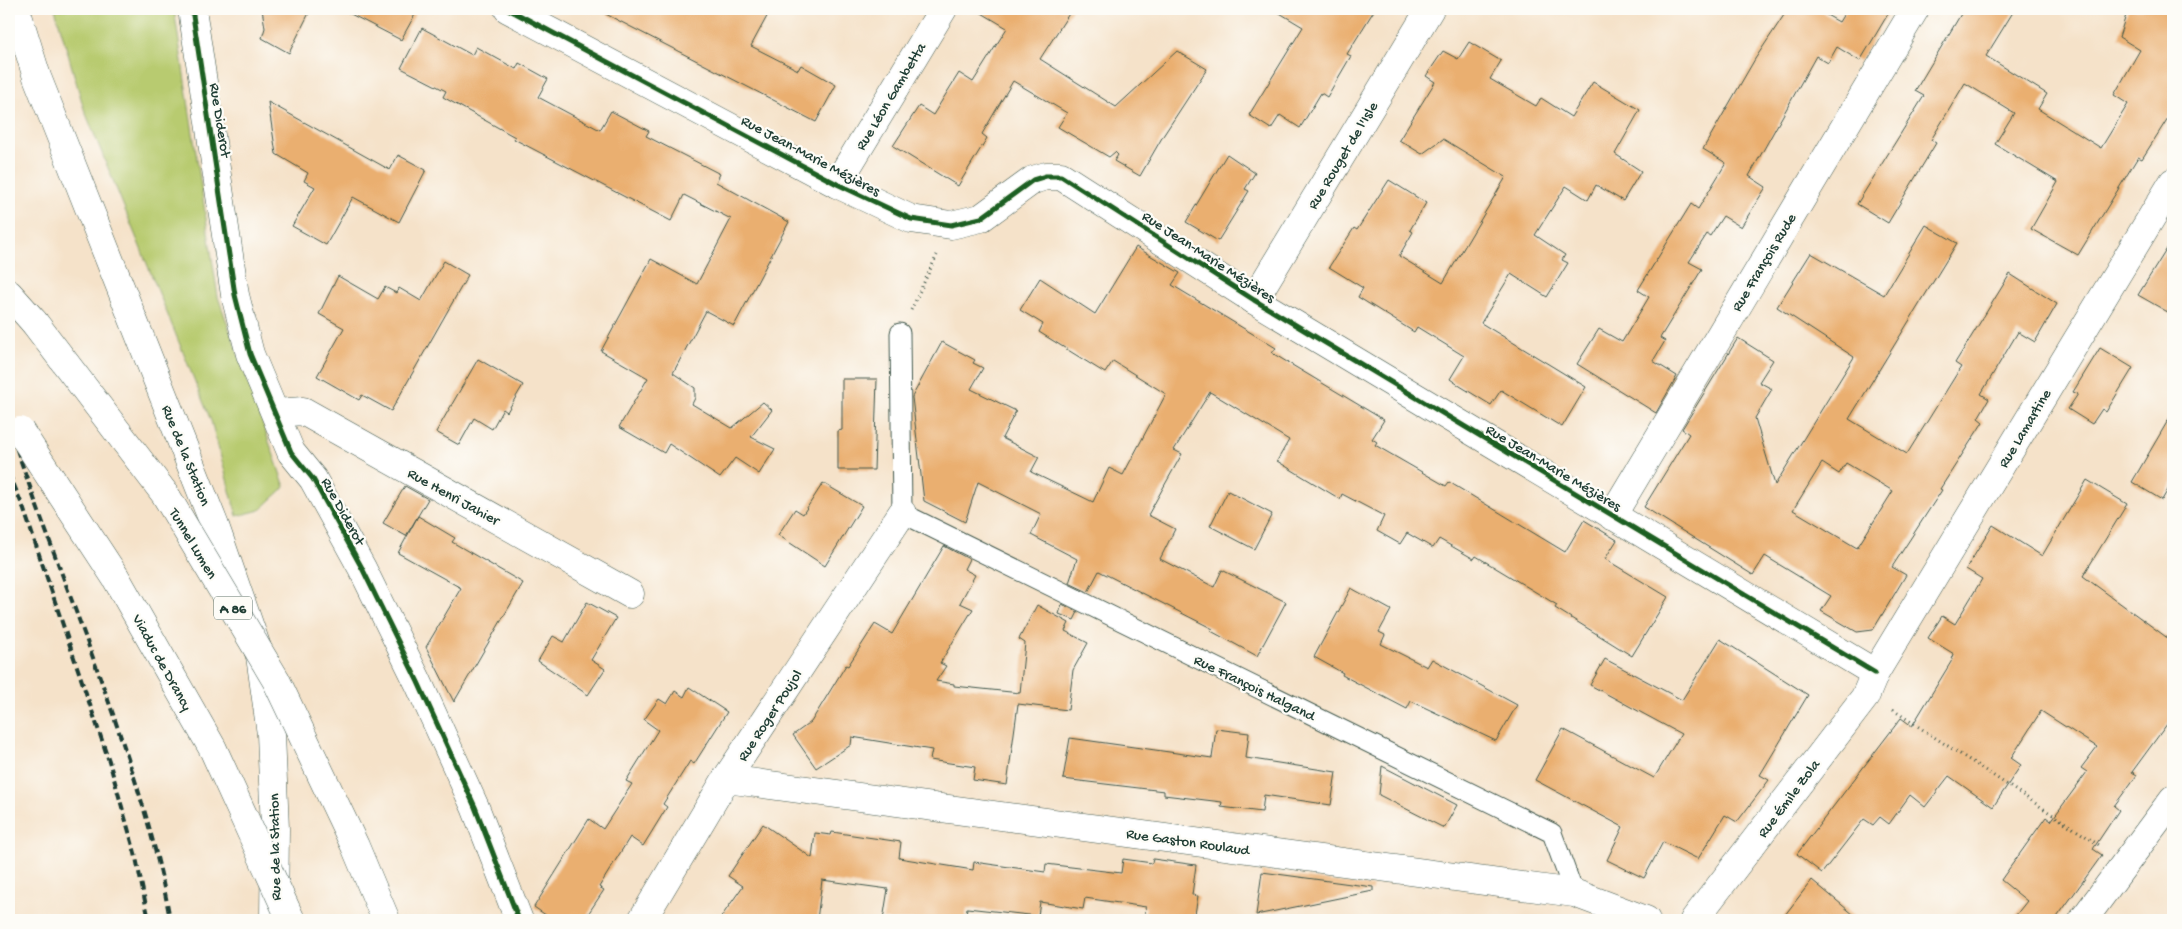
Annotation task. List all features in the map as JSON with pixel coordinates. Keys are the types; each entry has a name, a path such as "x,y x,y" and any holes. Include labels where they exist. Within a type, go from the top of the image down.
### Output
{"main road":[{"name":"Rue de la Station","path":"16,9 38,77 215,526 260,656 271,734 275,829 274,920"},
{"name":"Rue Diderot","path":"192,9 235,294 250,354 291,452 313,479 340,527 418,682 475,807 519,920"},
{"name":"Rue Jean-Marie Mézières","path":"508,9 837,184 911,220 951,225 981,218 1033,180 1046,176 1060,176 1254,300 1612,516 1870,685"},
{"name":"Rue Léon Gambetta","path":"837,184 943,9"},
{"name":"Rue Rouget de l'Isle","path":"1254,300 1430,9"},
{"name":"Rue François Rude","path":"1612,516 1915,9"},
{"name":"Rue Lamartine","path":"1870,685 2173,182"},
{"name":"Tunnel Lumen","path":"9,294 34,322 165,494 276,680 355,846 386,920"},
{"name":"Rue Henri Jahier","path":"276,413 303,411 630,594"},
{"name":"Viaduc de Drancy","path":"9,418 116,578 208,740 291,920"},
{"name":"Rue Roger Poujol","path":"642,920 726,779 902,514"},
{"name":"Rue Émile Zola","path":"1694,920 1870,685"},
{"name":"Rue Gaston Roulaud","path":"726,779 1574,893 1646,920"},
{"path":"2083,920 2173,800"}],"lane":[{"path":"900,333 902,514"},
{"name":"Rue François Halgand","path":"902,514 1552,833 1574,893"}],"path":[{"path":"900,333 951,225"},
{"path":"1870,685 1889,708 2125,862"}],"green space":[{"path":"55,9 174,9 218,297 285,487 260,510 237,516 211,421 84,109"}],"building":[{"path":"262,9 311,9 289,53 262,38 265,28"},
{"path":"341,9 418,9 401,40"},
{"path":"596,9 771,9 751,46 798,70 801,65 836,85 816,122"},
{"path":"975,9 1072,9 1040,59 1116,107 1177,51 1207,69 1163,136 1140,176 1114,161 1118,155 1115,152 1109,157 1058,127 1067,113 1013,81 982,134 987,138 958,186 893,146 919,106 933,115 959,73 973,82 1007,28"},
{"path":"1273,9 1375,9 1347,54 1351,56 1327,97 1321,93 1300,128 1280,115 1271,129 1249,115 1303,27"},
{"path":"1788,9 1816,9 1839,22 1847,9 1891,9 1860,61 1837,47 1828,63 1816,56 1749,176 1766,187 1741,227 1723,216 1710,236 1707,234 1689,262 1702,269 1660,338 1665,341 1653,361 1677,376 1656,413 1577,364 1599,329 1622,342 1649,297 1638,290 1691,204 1698,209 1726,163 1703,149 1755,59"},
{"path":"1964,9 2015,9 1986,56 2047,94 2038,109 2101,148 2128,104 2114,95 2140,50 2119,37 2128,9 2173,9 2173,110 2142,159 2138,157 2078,255 2031,229 2058,182 1995,144 2014,113 1965,83 1931,140 1936,143 1888,223 1857,204 1924,96 1915,91"},
{"path":"422,28 472,55 476,47 516,69 519,63 548,79 538,97 600,130 611,111 649,131 646,136 720,174 716,182 789,222 734,326 706,311 673,373 695,388 695,398 692,404 732,428 763,402 772,410 751,437 775,449 759,474 735,458 720,478 669,444 664,453 619,427 648,378 601,351 651,259 697,284 731,219 684,195 671,221 514,139 515,137 443,97 446,91 401,68"},
{"path":"1469,42 1501,61 1490,79 1536,106 1541,98 1571,117 1593,82 1640,110 1615,154 1641,171 1623,201 1596,185 1588,200 1566,186 1535,235 1565,255 1562,260 1568,263 1547,297 1511,274 1481,323 1586,387 1562,427 1501,390 1491,405 1460,386 1450,379 1464,356 1417,327 1414,332 1358,297 1363,288 1329,267 1354,228 1357,230 1389,180 1426,203 1410,230 1413,232 1399,256 1443,283 1506,177 1443,139 1422,154 1399,140 1435,82 1426,76 1443,51 1458,59"},
{"path":"268,102 390,170 398,155 426,170 399,222 353,197 326,245 292,226 315,187 304,181 308,173 276,154"},
{"path":"1227,154 1255,173 1245,189 1249,191 1218,241 1186,222"},
{"path":"1926,225 1957,243 1849,419 1907,454 1961,367 1955,363 2010,274 2057,304 2035,342 2018,332 1981,394 1989,399 1978,418 1983,422 1892,567 1906,575 1873,630 1857,632 1821,611 1831,596 1765,556 1753,575 1644,507 1689,434 1682,429 1738,338 1773,360 1759,382 1772,389 1755,418 1775,485 1854,357 1777,307 1811,253 1884,295","holes":["1822,463 1839,474 1846,463 1893,491 1857,548 1793,510"]},
{"path":"2173,239 2173,315 2138,295"},
{"path":"1136,247 1180,273 1172,285 1276,348 1272,353 1384,420 1372,439 1377,442 1375,445 1446,486 1449,482 1565,552 1584,520 1617,540 1605,559 1668,597 1632,656 1555,608 1557,605 1476,556 1474,559 1439,539 1433,548 1407,533 1400,544 1377,531 1384,516 1342,494 1340,499 1277,461 1289,440 1210,392 1174,450 1182,454 1148,515 1175,529 1160,559 1214,587 1222,570 1286,602 1257,656 1211,631 1213,629 1099,571 1088,592 1069,583 1077,559 1031,535 1041,514 978,482 965,522 924,501 912,397 942,342 975,360 973,363 983,368 971,389 1016,411 1002,438 1039,457 1031,472 1093,502 1109,468 1123,475 1166,394 1113,361 1105,373 1039,332 1043,324 1020,310 1040,278 1095,314"},
{"path":"444,261 468,275 391,411 362,395 359,400 317,376 344,328 319,314 338,276 378,299 385,287 396,293 399,288 421,301"},
{"path":"2100,348 2133,368 2106,412 2102,409 2092,424 2068,409 2078,394 2073,392"},
{"path":"478,359 523,385 507,412 503,409 492,429 474,418 459,445 436,432"},
{"path":"842,379 877,379 874,470 838,470 838,431 842,430"},
{"path":"2173,412 2173,481 2162,500 2132,482"},
{"path":"2087,480 2127,504 2083,576 2173,642 2173,716 2132,772 2137,775 2114,806 2119,810 2093,849 2102,855 2055,920 2012,920 2027,901 2001,880 2046,817 2051,821 2087,772 2081,768 2097,747 2041,711 2011,758 2021,765 1993,807 1949,776 1925,807 1910,795 1889,824 1880,817 1873,825 1864,819 1822,873 1797,854 1901,718 1912,726 1951,662 1954,654 1928,638 1942,616 1955,624 1982,579 1966,569 1993,525 2042,556"},
{"path":"823,483 862,506 825,566 778,535 795,509 803,514"},
{"path":"405,486 428,499 406,536 383,523"},
{"path":"1228,491 1272,514 1254,549 1210,526"},
{"path":"418,516 455,538 452,542 523,583 454,702 426,647 461,588 398,553"},
{"path":"944,546 969,559 964,569 975,575 960,603 973,609 940,663 946,666 936,681 954,684 954,686 1020,693 1025,643 1019,639 1037,605 1069,623 1065,631 1088,643 1073,670 1068,710 1018,704 1007,785 973,780 975,767 930,760 932,750 852,737 851,745 816,768 793,735 811,722 846,665 848,666 875,624 892,634"},
{"path":"1351,588 1391,610 1379,632 1385,635 1381,644 1427,667 1432,659 1517,705 1496,741 1411,701 1407,709 1342,675 1343,673 1314,657"},
{"path":"587,602 616,618 591,660 605,669 588,695 538,661 553,636 564,642"},
{"path":"1062,604 1078,612 1074,620 1059,614"},
{"path":"1720,639 1808,695 1760,775 1769,780 1737,822 1725,815 1698,859 1663,842 1644,878 1607,860 1623,827 1535,780 1563,729 1654,778 1681,734 1590,685 1605,659 1682,700"},
{"path":"689,687 727,712 694,764 690,761 663,804 667,807 643,846 630,837 599,887 604,890 584,920 553,920 534,907 589,819 603,829 632,784 626,781 658,730 644,720 659,699 667,704 675,691 684,697"},
{"path":"1216,729 1249,733 1246,758 1336,772 1331,805 1264,795 1262,812 1221,807 1222,802 1164,795 1164,791 1063,779 1070,738 1212,758"},
{"path":"1382,766 1457,805 1444,828 1379,795"},
{"path":"763,824 812,858 815,833 831,835 832,832 901,842 899,858 973,870 974,862 1045,872 1046,864 1121,873 1123,859 1152,863 1153,859 1196,865 1192,895 1198,896 1194,920 1144,920 1146,907 1085,898 1083,909 1040,902 1038,916 967,908 965,920 883,920 888,889 822,880 817,920 719,920 743,886 728,876"},
{"path":"1262,872 1373,887 1373,891 1256,915"},
{"path":"1812,880 1860,920 1781,920"}],"railway":[{"path":"9,426 132,771 154,845 170,920"},
{"path":"9,473 23,507 109,761 135,853 149,920"}],"cycle path":[{"path":"192,9 235,295 250,354 291,452 313,479 362,568 418,682 475,807 519,920"},
{"path":"508,9 837,184 911,219 951,225 981,218 1033,180 1046,176 1061,176 1254,300 1875,673"}]}
